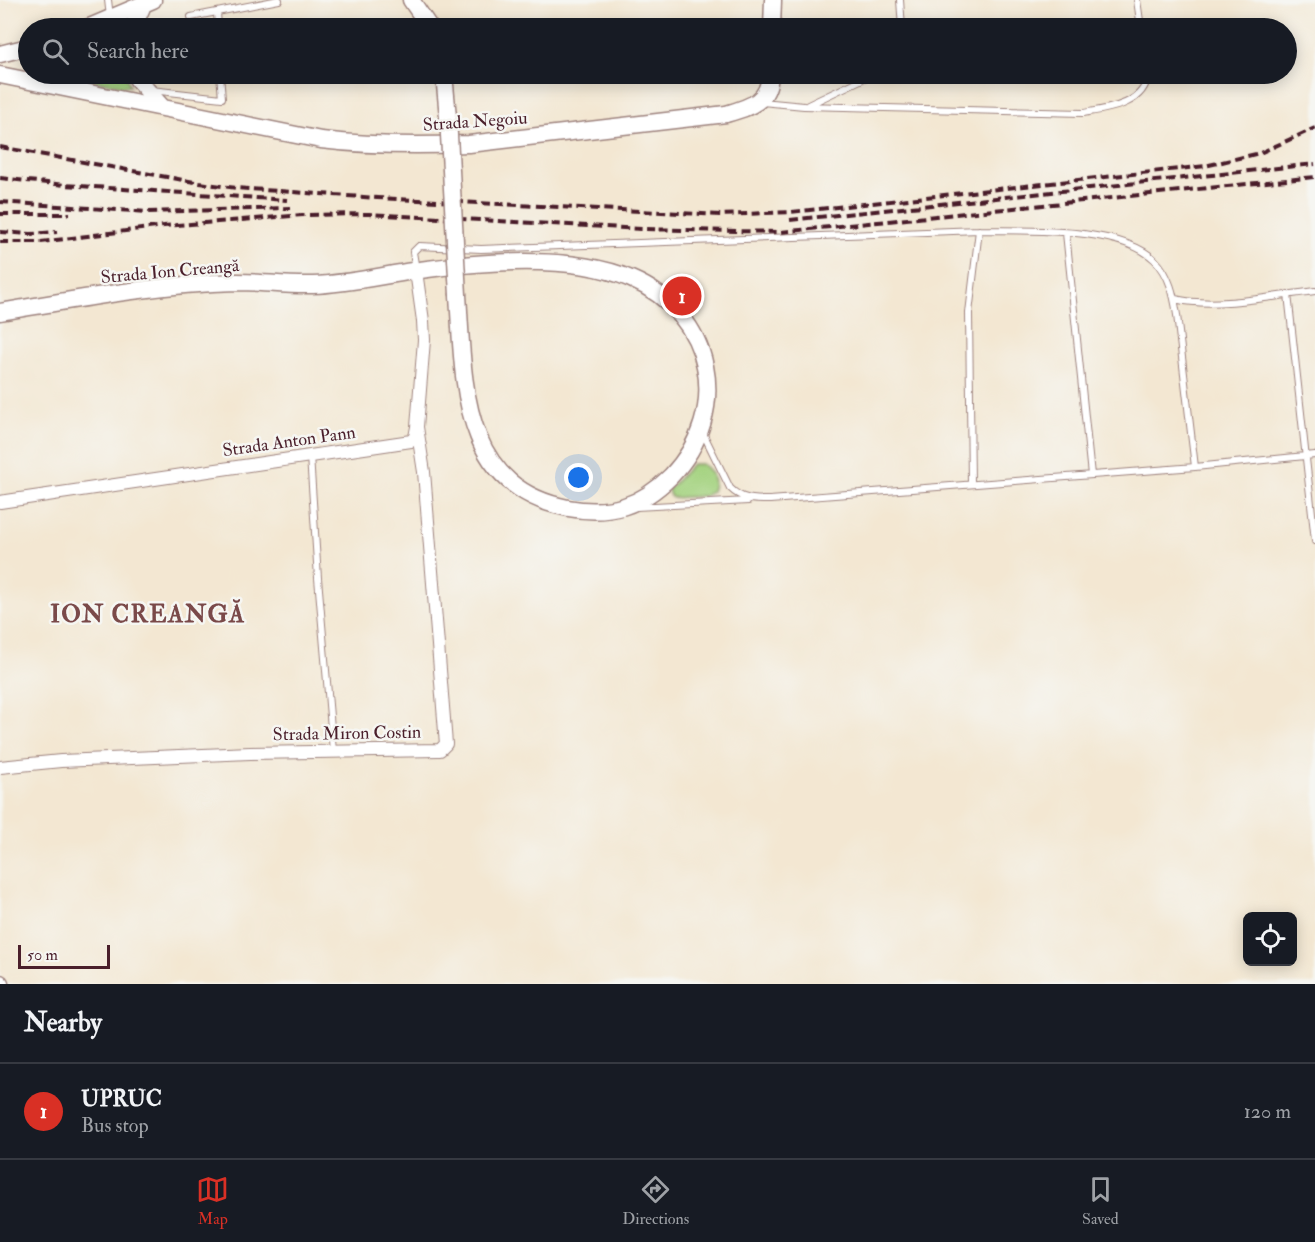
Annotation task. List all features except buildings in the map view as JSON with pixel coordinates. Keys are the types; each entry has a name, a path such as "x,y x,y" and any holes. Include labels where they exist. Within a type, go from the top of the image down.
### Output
{"main road":[{"path":"411,0 423,18"},
{"path":"772,18 773,0"},
{"path":"113,18 148,2"},
{"path":"139,18 148,2"},
{"path":"0,54 18,50"},
{"name":"Strada Negoiu","path":"0,75 18,79"},
{"name":"Strada Negoiu","path":"44,84 321,140 382,145 469,144 694,118 726,114 747,108 759,101"},
{"path":"141,84 163,108"},
{"path":"445,84 466,397 475,433 500,472 522,491 552,504 584,510 627,507"},
{"path":"759,101 766,92 768,84"},
{"name":"Strada Ion Creangă","path":"0,312 129,292 202,284 240,282 313,285 483,264 570,264 617,273 649,288 676,310 699,348 707,377 706,409 701,430 689,455 672,475 652,492 627,507"}],"street":[{"path":"416,271 424,340 417,428"},
{"name":"Strada Anton Pann","path":"0,502 411,441 415,437 417,428"},
{"name":"Strada Miron Costin","path":"0,767 61,761 250,753 440,750 446,744 424,472 417,428"}],"lane":[{"path":"108,0 111,18"},
{"path":"229,0 231,10"},
{"path":"191,17 279,0"},
{"path":"900,0 901,18"},
{"path":"1137,0 1140,18"},
{"path":"216,12 217,18"},
{"path":"145,89 222,98 221,84"},
{"path":"804,106 851,84"},
{"path":"759,101 804,106 1083,113 1111,108 1136,98 1144,84"},
{"path":"971,484 969,313 979,230"},
{"path":"416,271 413,252 419,246 492,249 979,230 1066,233 1108,239 1147,254 1166,274 1175,299 1195,467"},
{"path":"1066,233 1091,475"},
{"path":"1175,299 1193,303 1216,302 1315,291"},
{"path":"1288,294 1315,542"},
{"path":"701,430 730,488 743,498 770,500"},
{"path":"627,507 770,500 1195,467 1315,454"},
{"path":"310,456 333,752"}],"green space":[{"path":"112,84 129,84 130,86"},
{"path":"692,464 702,464 710,472 714,483 712,491 705,496 673,498 668,490"}],"railway":[{"path":"0,147 236,188 377,198 721,215 791,212 1205,166 1260,153 1315,128"},
{"path":"790,220 1315,164"},
{"path":"0,242 41,242 164,226 303,215 369,214 641,229 781,232 1315,177"},
{"path":"0,178 65,185 287,200"},
{"path":"0,202 148,212 290,208"},
{"path":"0,214 70,214"},
{"path":"0,232 31,234 57,232"}],"place":[{"name":"UPRUC","path":"682,296"}],"district":[{"name":"ION CREANGĂ","path":"148,614"}]}
